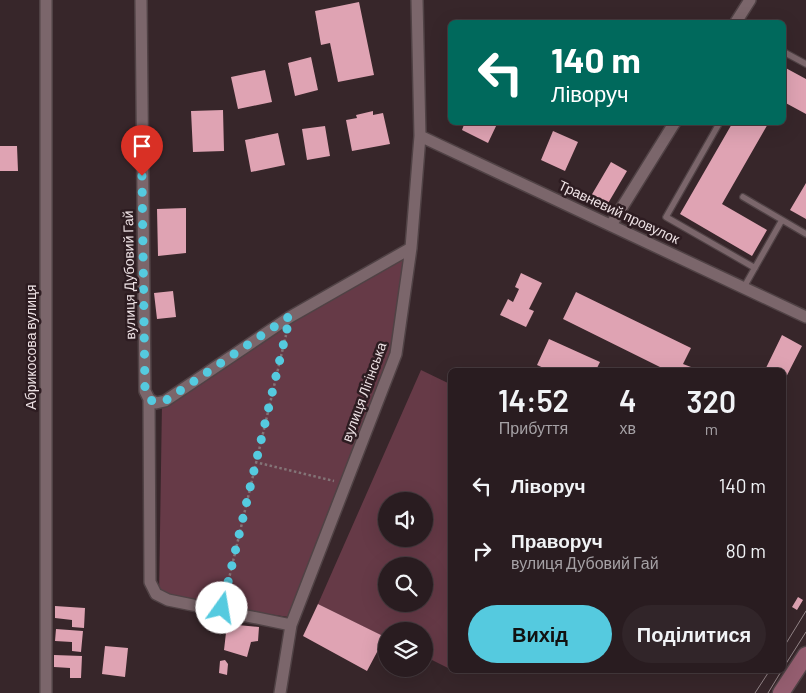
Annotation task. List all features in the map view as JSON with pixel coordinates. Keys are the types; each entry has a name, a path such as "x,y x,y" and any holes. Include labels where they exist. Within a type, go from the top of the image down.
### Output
{"street":[{"name":"Абрикосова вулиця","path":"46,0 46,693"},
{"name":"вулиця Дубовий Гай","path":"140,0 145,391 149,399 150,582 152,588 161,598 291,624"},
{"name":"вулиця Лігінська","path":"280,693 291,624 396,354 411,248 420,136 417,0"},
{"path":"737,20 750,0"},
{"path":"611,225 673,125"},
{"name":"Травневий провулок","path":"420,136 806,317"},
{"path":"149,399 156,402 165,401 290,316 411,248"},
{"path":"781,693 806,655"}],"lane":[{"path":"786,53 806,64"},
{"path":"718,125 666,217 755,268"},
{"path":"742,197 806,234"},
{"path":"744,287 782,220"}],"path":[{"path":"222,608 290,316"},
{"path":"255,462 346,484"}],"shaded area":[{"path":"408,248 393,354 289,617 159,598 162,403"},
{"path":"421,370 448,383 448,668 433,660 433,622 378,622 378,634 318,604"}],"building":[{"path":"359,2 374,75 338,82 330,43 321,45 315,11"},
{"path":"311,57 318,90 295,96 288,63"},
{"path":"786,68 806,79 806,114 786,103"},
{"path":"265,70 272,102 238,109 231,77"},
{"path":"223,110 224,151 193,152 191,111"},
{"path":"373,111 373,115 383,113 390,144 352,151 346,120 357,118 356,115"},
{"path":"464,125 497,125 488,143 462,130"},
{"path":"731,125 767,125 722,204 767,230 752,256 680,214"},
{"path":"325,126 330,156 307,160 302,129"},
{"path":"553,131 578,142 565,171 541,160"},
{"path":"278,133 285,165 251,172 245,140"},
{"path":"0,146 17,146 18,171 0,171"},
{"path":"611,162 627,171 607,205 591,196"},
{"path":"806,183 806,219 790,210"},
{"path":"186,208 186,253 158,256 157,209"},
{"path":"521,273 542,283 529,309 534,311 526,327 500,315 508,299 513,302 519,289 515,287"},
{"path":"173,291 176,317 157,319 154,293"},
{"path":"576,292 691,348 683,364 691,367 662,368 563,319"},
{"path":"782,335 802,346 786,377 786,368 766,368"},
{"path":"549,339 600,362 597,368 544,368 537,365"},
{"path":"798,597 803,600 797,610 792,607"},
{"path":"318,604 378,634 378,650 367,671 303,636"},
{"path":"55,606 85,608 84,628 72,627 72,620 55,618"},
{"path":"227,624 259,627 258,641 251,642 247,657 224,650"},
{"path":"56,629 83,631 81,652 72,651 72,642 55,641"},
{"path":"105,646 128,648 125,677 102,674"},
{"path":"54,655 82,656 81,678 70,678 70,668 54,667"},
{"path":"225,660 228,664 227,675 219,673 220,661"}],"tram line":[{"path":"786,644 806,611"},
{"path":"786,664 806,632"},
{"path":"755,693 768,673"},
{"path":"768,693 780,673"}],"route":[{"path":"142,176 145,391 149,399 156,402 165,401 290,316 222,608"}]}
